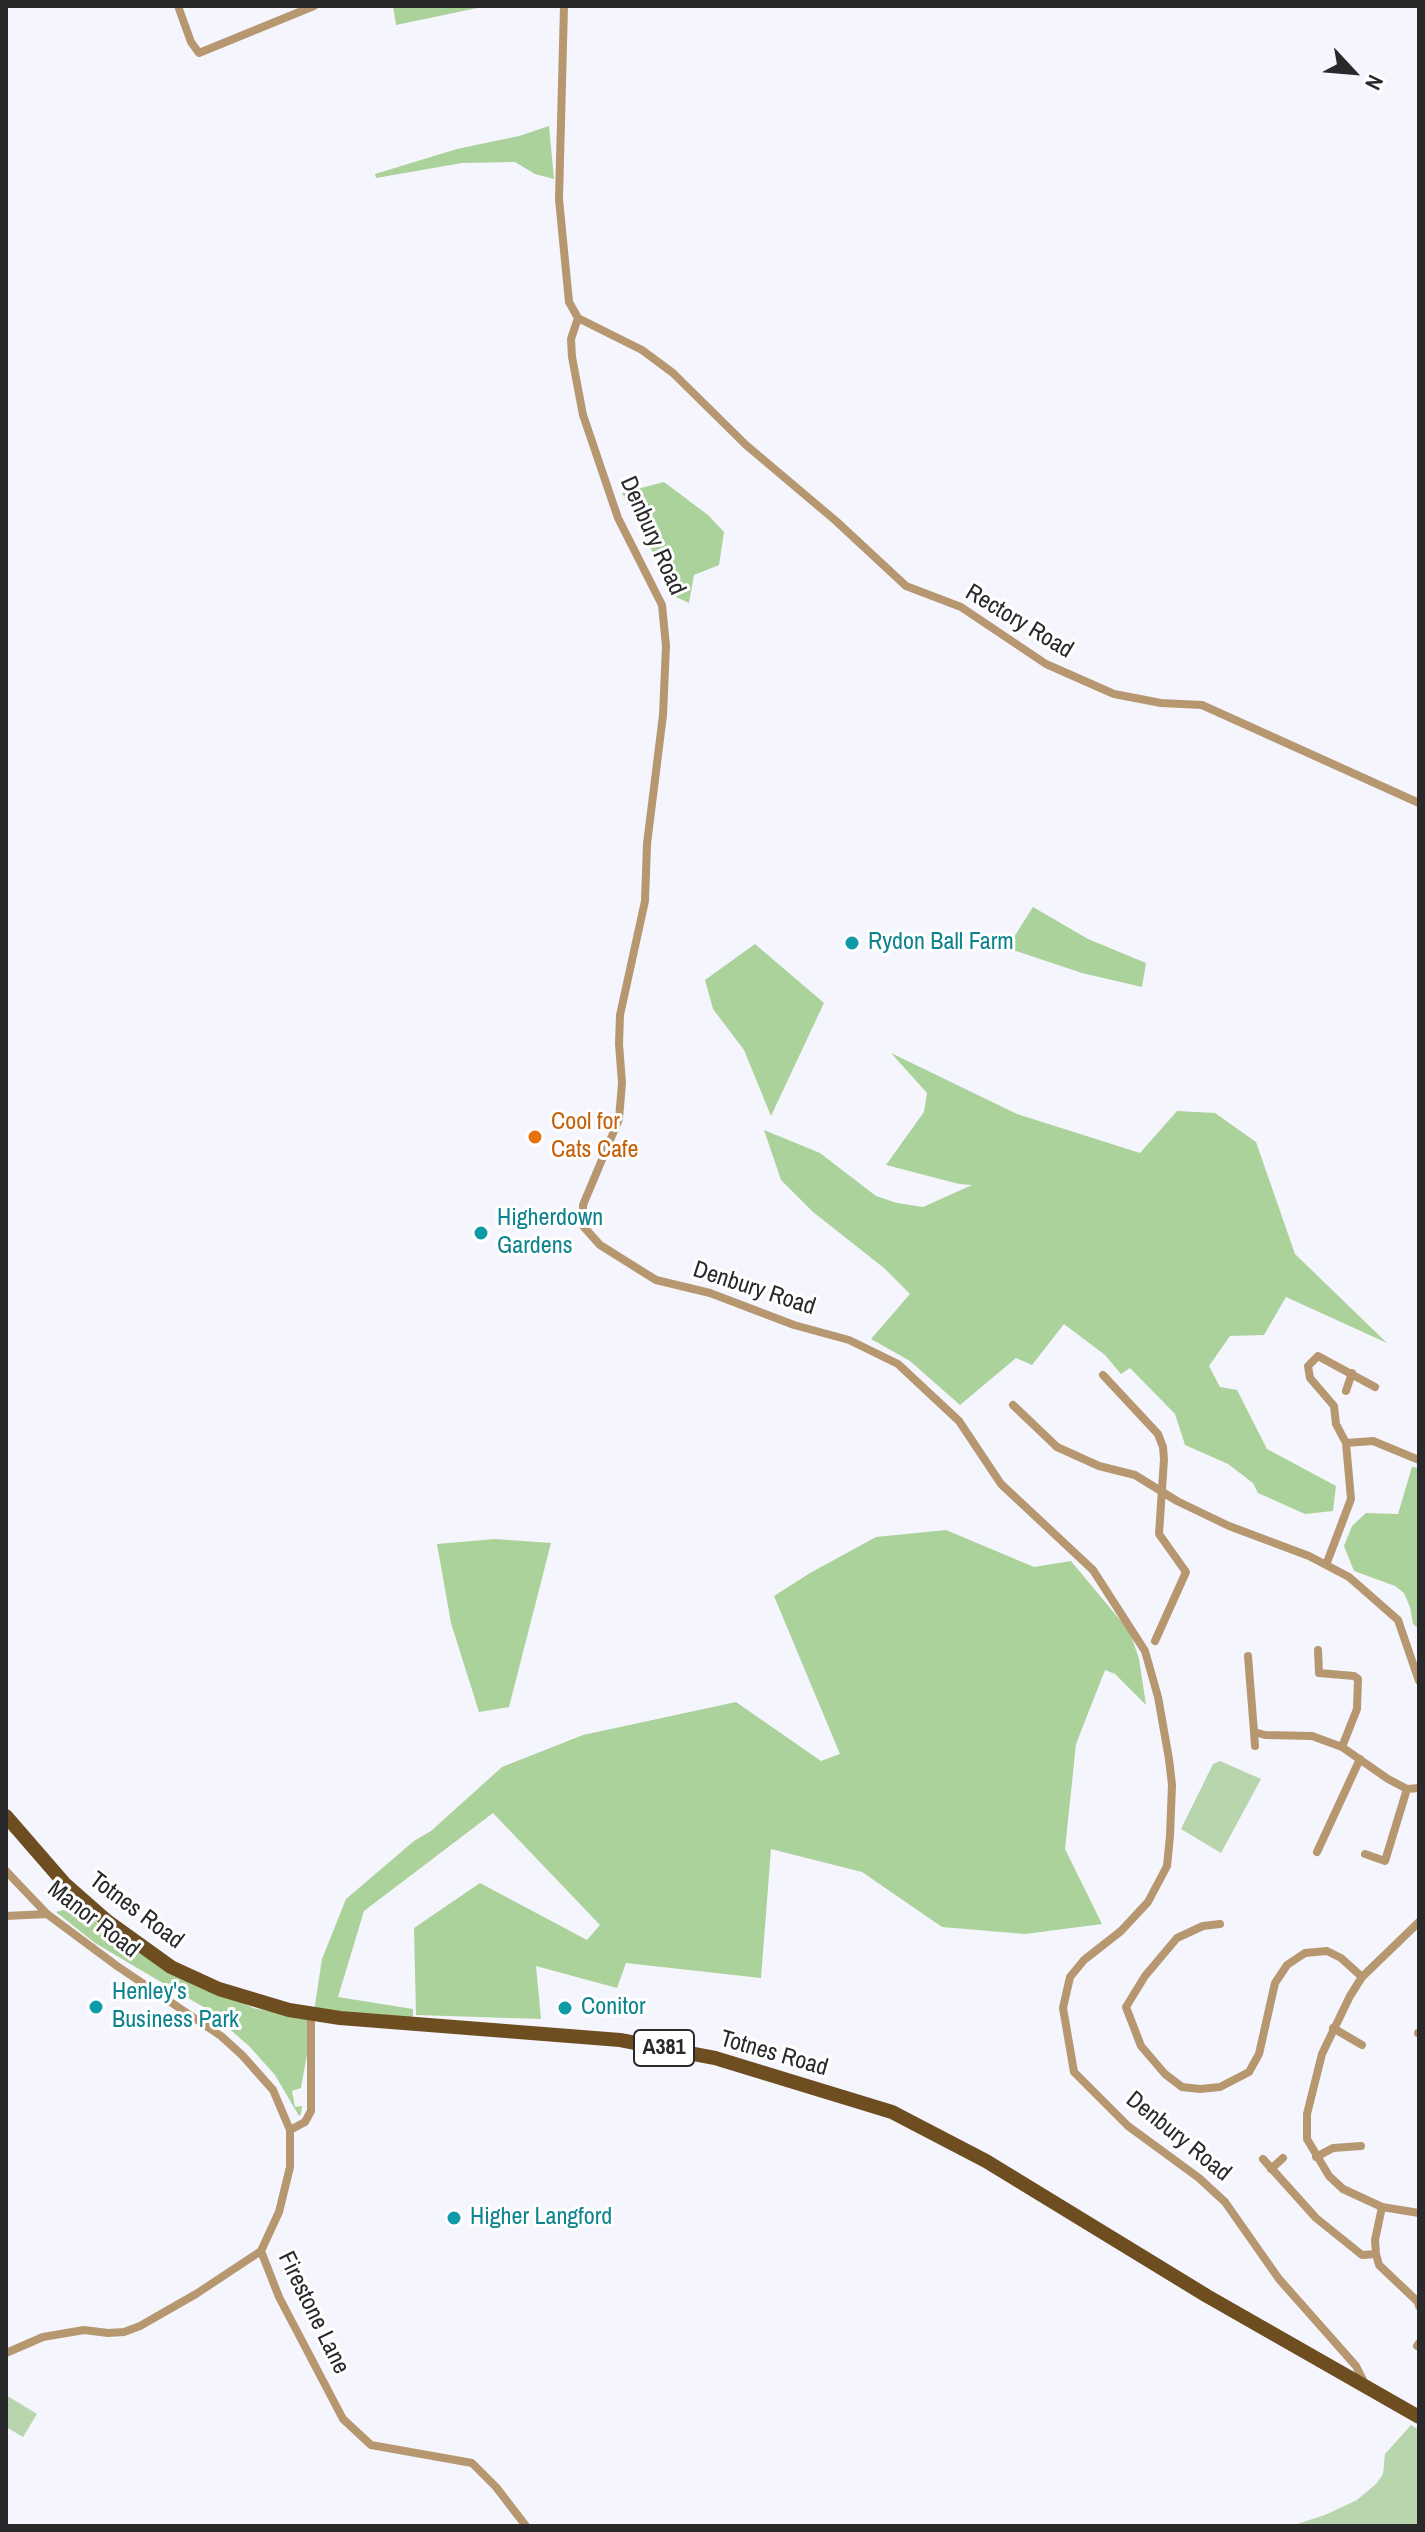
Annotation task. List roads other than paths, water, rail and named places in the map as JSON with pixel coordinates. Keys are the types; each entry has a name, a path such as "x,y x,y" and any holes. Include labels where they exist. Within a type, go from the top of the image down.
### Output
{"main road":[{"name":"Totnes Road","path":"6,1816 65,1884 133,1941 171,1967 244,1998 311,2013 620,2040 715,2058 892,2112 986,2161 1207,2296 1365,2389 1419,2417"}],"street":[{"path":"178,6 191,42 199,53 314,6"},
{"name":"Denbury Road","path":"564,6 559,199 569,302 578,318 571,339 572,357 583,415 618,518 662,605 666,637 663,715 647,844 645,901 620,1015 622,1083 619,1119 583,1205 583,1226 600,1245 656,1280 710,1293 794,1325 849,1340 898,1364 959,1421 1001,1484 1093,1570 1145,1651 1158,1697 1172,1785 1167,1866 1148,1902 1121,1931 1084,1960 1070,1977 1063,2008 1074,2072 1128,2126 1199,2178 1225,2202 1279,2279 1356,2366 1366,2381 1365,2389"},
{"name":"Rectory Road","path":"578,318 642,350 673,373 746,445 836,521 906,586 961,607 1046,664 1114,694 1161,703 1202,705 1419,803"},
{"path":"1326,1565 1351,1499 1346,1443 1336,1424 1334,1406 1310,1378 1308,1366 1318,1356 1375,1387"},
{"path":"1346,1391 1352,1373"},
{"path":"1103,1375 1158,1434 1164,1459 1159,1534 1186,1572 1155,1641"},
{"path":"1013,1405 1057,1447 1099,1466 1135,1475 1177,1501 1229,1526 1349,1577 1398,1620 1419,1681"},
{"path":"1346,1443 1373,1441 1419,1460"},
{"path":"1318,1650 1319,1673 1358,1679 1357,1709 1342,1747"},
{"path":"1248,1656 1255,1746"},
{"path":"1254,1732 1303,1735 1342,1747 1388,1779 1407,1789 1419,1788"},
{"path":"1317,1852 1360,1759"},
{"path":"1365,1854 1385,1861 1407,1789"},
{"name":"Manor Road","path":"6,1871 47,1914 242,2055 273,2090 290,2130"},
{"path":"6,1916 47,1914"},
{"path":"1419,1922 1362,1977 1322,2054 1307,2114 1307,2139 1316,2157 1343,2189 1382,2207 1419,2213"},
{"path":"1220,1924 1203,1926 1177,1938 1145,1976 1126,2007 1141,2046 1165,2074 1182,2087 1220,2087 1249,2072 1259,2054 1275,1983 1287,1965 1305,1953 1327,1951 1341,1958 1362,1977"},
{"path":"290,2130 305,2122 311,2111 311,2013"},
{"path":"1333,2028 1362,2045"},
{"name":"Firestone Lane","path":"290,2130 290,2167 279,2212 261,2251 279,2297 343,2419 371,2445 472,2463 496,2487 526,2526"},
{"path":"1316,2157 1333,2148 1361,2146"},
{"path":"1271,2169 1283,2158"},
{"path":"1263,2159 1316,2218 1355,2252 1376,2254"},
{"path":"1382,2207 1375,2240 1379,2265 1419,2303"},
{"path":"6,2353 43,2337 84,2330 124,2332 140,2326 261,2251"}],"place":[{"name":"Rydon Ball Farm","path":"852,943"},
{"name":"Cool for Cats Cafe","path":"535,1137"},
{"name":"Higherdown Gardens","path":"481,1233"},
{"name":"Henley's Business Park","path":"96,2007"},
{"name":"Conitor","path":"565,2008"},
{"name":"Higher Langford","path":"454,2218"}]}
